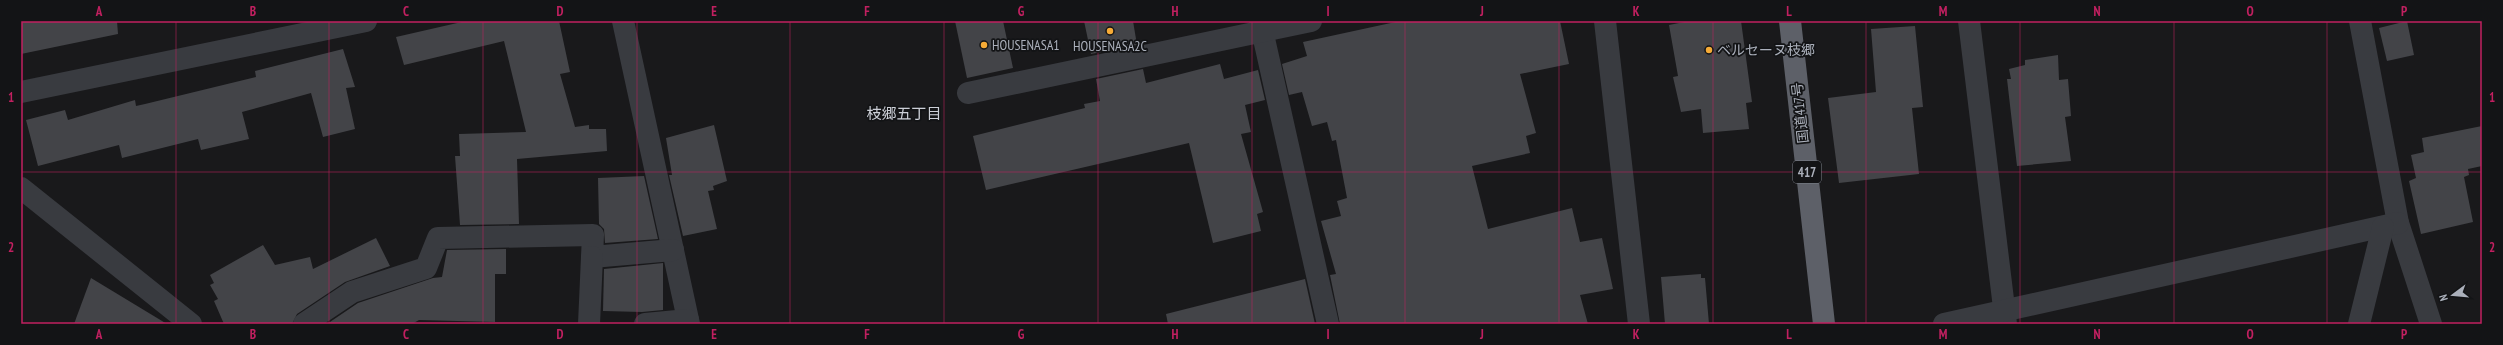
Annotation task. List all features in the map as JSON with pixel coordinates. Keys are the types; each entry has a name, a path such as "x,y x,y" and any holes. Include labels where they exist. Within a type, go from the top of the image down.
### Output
{"highway":[{"name":"国道417号","path":"1790,21 1824,324"}],"street":[{"path":"21,92 305,28 366,21"},
{"path":"623,21 689,322 645,324"},
{"path":"968,93 1261,26 1311,21"},
{"path":"1605,21 1639,324"},
{"path":"1969,21 2005,317"},
{"path":"2360,21 2391,225 2431,324"},
{"path":"1261,26 1328,324"},
{"path":"21,188 190,324"},
{"path":"1944,324 2005,317 2391,225"},
{"path":"2359,324 2391,225"},
{"path":"304,324 352,292 426,268 438,238 593,235 589,324"},
{"path":"592,257 673,250"}],"building":[{"path":"21,21 117,21 118,34 21,54"},
{"path":"466,21 559,21 570,72 560,74 575,127 589,125 589,129 606,129 607,151 517,159 519,224 460,225 455,156 460,156 459,134 526,132 504,41 404,65 396,37"},
{"name":"HOUSENASA1","path":"955,21 1003,21 1013,68 967,78"},
{"name":"HOUSENASA2C","path":"1084,21 1133,21 1137,45 1091,54"},
{"path":"1400,21 1560,21 1569,64 1520,74 1536,133 1526,136 1530,153 1472,166 1488,229 1572,208 1580,242 1602,238 1613,289 1580,295 1588,324 1340,324 1330,275 1336,274 1321,221 1341,216 1337,201 1347,198 1336,140 1332,141 1327,122 1312,126 1302,92 1289,95 1282,64 1307,56 1303,42"},
{"name":"ベルセーヌ枝郷","path":"1689,21 1741,21 1752,102 1746,103 1749,129 1703,133 1701,109 1681,112 1673,77 1678,76 1669,25"},
{"path":"2407,21 2414,55 2387,61 2379,28"},
{"path":"1915,26 1923,107 1912,108 1919,174 1839,183 1828,98 1876,92 1871,29"},
{"path":"343,49 355,87 346,88 355,129 323,137 311,93 242,112 249,139 201,150 198,139 122,158 119,145 38,166 26,120 65,110 68,120 135,100 136,106 145,104 256,77 255,71"},
{"path":"2058,55 2059,80 2068,79 2071,116 2065,117 2071,161 2017,166 2007,79 2011,79 2009,69 2025,65 2025,60"},
{"path":"1220,64 1224,79 1258,70 1265,100 1245,105 1251,132 1241,134 1263,212 1257,214 1261,231 1213,243 1189,143 986,190 973,136 1085,108 1084,104 1100,101 1096,79 1143,69 1146,83"},
{"path":"714,125 727,181 713,186 714,190 708,191 717,229 683,236 669,175 672,175 666,138"},
{"path":"2482,126 2482,166 2468,169 2469,175 2464,177 2473,222 2421,234 2409,181 2416,178 2411,155 2424,152 2422,138"},
{"path":"644,176 658,239 605,243 604,229 599,224 598,178"},
{"path":"376,238 390,266 345,282 297,314 292,324 224,324 214,301 218,299 210,285 214,283 210,275 263,245 275,265 310,257 313,269"},
{"path":"506,249 506,274 495,274 495,322 419,320 412,324 327,324 358,303 433,278 442,277 447,250"},
{"path":"663,263 663,310 642,312 603,311 604,269"},
{"path":"1701,274 1701,278 1705,278 1709,324 1665,324 1661,277"},
{"path":"91,278 167,324 74,324"},
{"path":"1305,279 1315,324 1168,324 1166,314"}],"place":[{"name":"HOUSENASA2C","path":"1110,31"},
{"name":"HOUSENASA1","path":"984,45"},
{"name":"ベルセーヌ枝郷","path":"1709,50"}],"district":[{"name":"枝郷五丁目","path":"904,114"}]}
